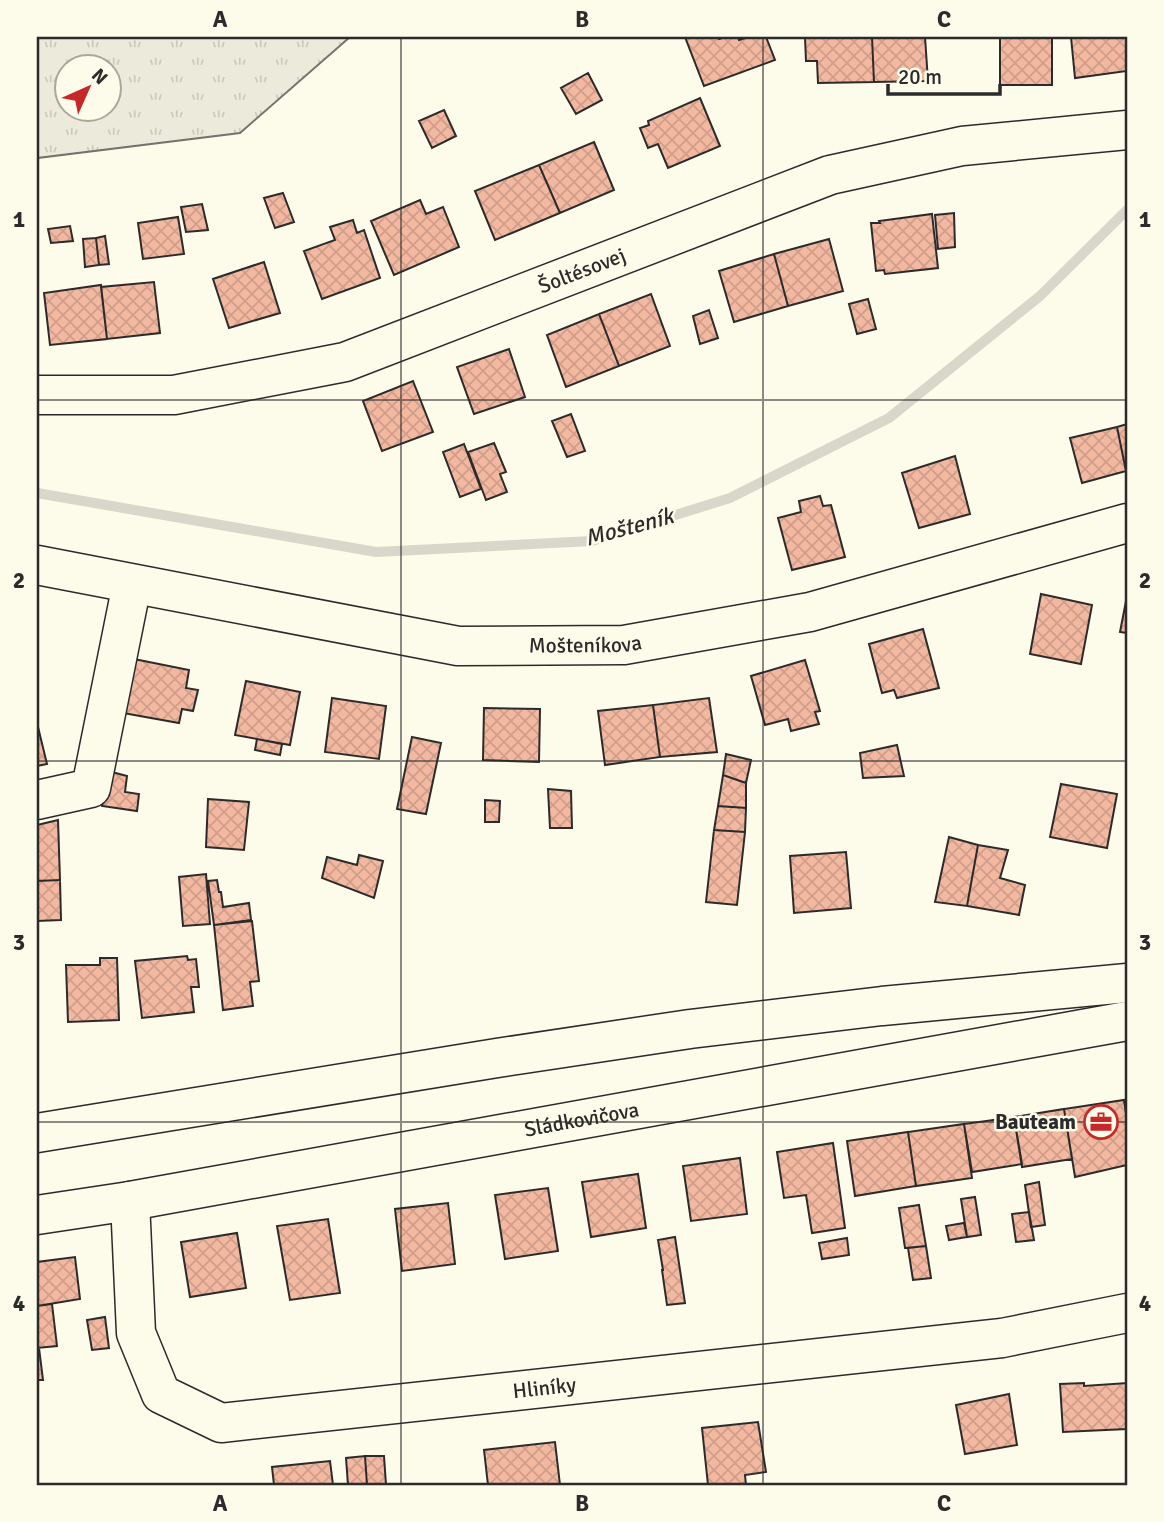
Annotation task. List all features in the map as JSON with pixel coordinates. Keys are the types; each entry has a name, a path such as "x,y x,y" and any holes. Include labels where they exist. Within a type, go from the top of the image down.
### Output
{"street":[{"name":"Šoltésovej","path":"37,395 174,395 345,362 830,175 962,146 1127,130"},
{"name":"Mošteníkova","path":"37,565 458,646 624,645 810,612 1127,523"},
{"path":"37,800 92,788 132,584"},
{"path":"37,1133 690,1029 882,1006 1127,983"},
{"name":"Sládkovičova","path":"37,1215 130,1201 1127,1021"},
{"name":"Hliníky","path":"130,1201 136,1333 161,1394 221,1423 1002,1338 1127,1312"}],"green space":[{"path":"37,37 350,37 240,133 37,158"}],"building":[{"path":"685,37 738,37 739,40 766,37 775,60 704,86"},
{"path":"805,37 872,37 874,82 818,83 817,61 806,61"},
{"path":"872,37 925,37 928,81 874,82"},
{"path":"1000,37 1052,37 1052,85 1000,85"},
{"path":"1071,37 1127,37 1127,71 1075,78"},
{"path":"588,73 602,100 576,114 561,88"},
{"path":"700,98 720,146 668,168 658,144 648,148 640,128 649,125 648,121"},
{"path":"444,110 456,136 432,148 419,121"},
{"path":"594,142 614,190 560,213 539,165"},
{"path":"539,165 560,213 495,240 475,191"},
{"path":"283,193 294,222 275,228 264,198"},
{"path":"420,200 426,214 443,207 459,247 394,275 371,221"},
{"path":"202,204 208,230 186,232 181,207"},
{"path":"954,213 955,247 938,249 935,215"},
{"path":"932,214 938,268 885,274 884,270 876,271 871,223"},
{"path":"178,217 184,254 143,259 138,223"},
{"path":"353,220 357,233 364,230 380,278 322,299 304,251 335,240 330,227"},
{"path":"70,226 73,241 51,243 48,229"},
{"path":"105,236 109,264 99,265 96,238"},
{"path":"96,238 99,265 85,267 83,239"},
{"path":"829,239 843,291 788,306 774,254"},
{"path":"774,254 788,306 734,322 719,271"},
{"path":"264,262 280,313 229,328 213,279"},
{"path":"154,282 160,333 107,339 101,287"},
{"path":"101,285 107,339 50,345 44,293"},
{"path":"651,294 670,346 619,366 599,314"},
{"path":"868,299 876,329 857,334 849,304"},
{"path":"709,310 718,338 700,344 693,316"},
{"path":"599,314 619,366 566,387 547,335"},
{"path":"509,349 525,397 474,414 457,367"},
{"path":"413,381 433,432 382,451 363,401"},
{"path":"571,414 585,451 567,457 552,421"},
{"path":"1127,424 1127,471 1126,471 1117,427"},
{"path":"1117,427 1126,471 1082,483 1070,438"},
{"path":"494,443 506,472 500,474 507,492 486,500 468,452"},
{"path":"464,444 481,489 460,497 443,452"},
{"path":"955,456 970,514 919,528 902,473"},
{"path":"820,496 823,506 831,505 845,557 792,570 778,518 801,512 799,501"},
{"path":"1041,594 1092,605 1081,664 1030,654"},
{"path":"1127,596 1127,633 1120,632"},
{"path":"923,629 939,688 897,698 894,690 882,693 869,644"},
{"path":"134,659 189,670 186,688 198,690 193,711 182,709 179,723 123,713"},
{"path":"805,660 820,711 815,712 819,724 791,731 788,719 765,725 751,676"},
{"path":"246,681 300,692 290,745 235,735"},
{"path":"332,698 386,706 379,759 325,752"},
{"path":"709,698 717,752 660,757 653,705"},
{"path":"653,705 660,757 605,765 598,711"},
{"path":"484,708 540,709 539,762 483,760"},
{"path":"37,728 47,764 37,766"},
{"path":"412,737 441,743 426,814 397,809"},
{"path":"257,739 282,744 280,755 255,750"},
{"path":"897,745 904,776 863,778 860,753"},
{"path":"726,754 751,760 746,783 723,775"},
{"path":"108,771 127,776 125,792 139,794 137,811 102,806"},
{"path":"723,775 746,783 746,808 718,806"},
{"path":"1061,784 1117,794 1107,848 1050,837"},
{"path":"548,789 571,791 572,828 550,828"},
{"path":"208,799 249,802 244,850 206,847"},
{"path":"485,800 500,801 499,822 485,822"},
{"path":"718,806 746,808 745,832 714,830"},
{"path":"58,820 60,880 37,881 37,825"},
{"path":"714,830 745,832 737,905 706,902"},
{"path":"949,837 978,845 967,906 935,902"},
{"path":"978,845 1008,850 1000,878 1025,885 1019,915 967,906"},
{"path":"846,852 851,908 794,913 790,856"},
{"path":"359,855 383,861 374,898 322,878 327,857 357,865"},
{"path":"206,874 210,924 183,926 179,877"},
{"path":"60,880 61,920 37,921 37,881"},
{"path":"217,880 223,907 249,903 251,920 214,925 208,881"},
{"path":"252,921 259,981 250,982 253,1006 223,1010 214,925"},
{"path":"187,956 188,960 196,959 199,987 191,987 194,1012 142,1018 135,961"},
{"path":"100,958 117,958 119,1020 68,1022 66,965 100,965"},
{"path":"1124,1100 1127,1165 1075,1177 1064,1109"},
{"path":"1064,1109 1072,1159 1022,1167 1014,1117"},
{"path":"1014,1117 1022,1164 972,1172 964,1124"},
{"path":"964,1124 972,1178 916,1186 908,1132"},
{"path":"908,1132 916,1186 855,1196 847,1141"},
{"path":"833,1143 845,1228 812,1233 806,1195 784,1198 777,1152"},
{"path":"740,1158 747,1214 691,1221 683,1166"},
{"path":"638,1174 646,1228 591,1237 582,1182"},
{"path":"1039,1182 1045,1225 1031,1227 1025,1185"},
{"path":"548,1188 558,1251 505,1259 495,1195"},
{"path":"975,1197 981,1235 967,1237 961,1199"},
{"path":"448,1203 455,1264 402,1271 395,1209"},
{"path":"919,1205 926,1246 905,1248 899,1208"},
{"path":"1029,1212 1034,1240 1016,1242 1012,1214"},
{"path":"328,1219 340,1293 290,1300 277,1226"},
{"path":"964,1223 967,1237 949,1240 946,1226"},
{"path":"237,1233 246,1288 190,1297 181,1242"},
{"path":"675,1237 685,1303 667,1305 658,1240"},
{"path":"847,1238 849,1255 822,1259 819,1243"},
{"path":"926,1246 931,1278 913,1280 908,1248"},
{"path":"75,1257 80,1299 37,1306 37,1262"},
{"path":"52,1304 57,1346 37,1348 37,1306"},
{"path":"105,1317 109,1348 92,1350 87,1320"},
{"path":"39,1348 43,1380 37,1380"},
{"path":"1084,1383 1084,1386 1127,1383 1127,1429 1063,1432 1060,1384"},
{"path":"1009,1394 1017,1445 965,1454 956,1405"},
{"path":"758,1422 766,1472 745,1475 746,1485 708,1485 702,1428"},
{"path":"555,1442 560,1485 488,1485 484,1450"},
{"path":"365,1456 367,1485 348,1485 346,1458"},
{"path":"365,1456 384,1456 386,1485 367,1485"},
{"path":"330,1461 333,1485 274,1485 272,1467"}],"waterway":[{"name":"Mošteník","path":"37,493 376,552 592,541 730,498 889,418 1040,296 1127,210"}],"place":[{"name":"Bauteam","path":"1101,1122"}]}
